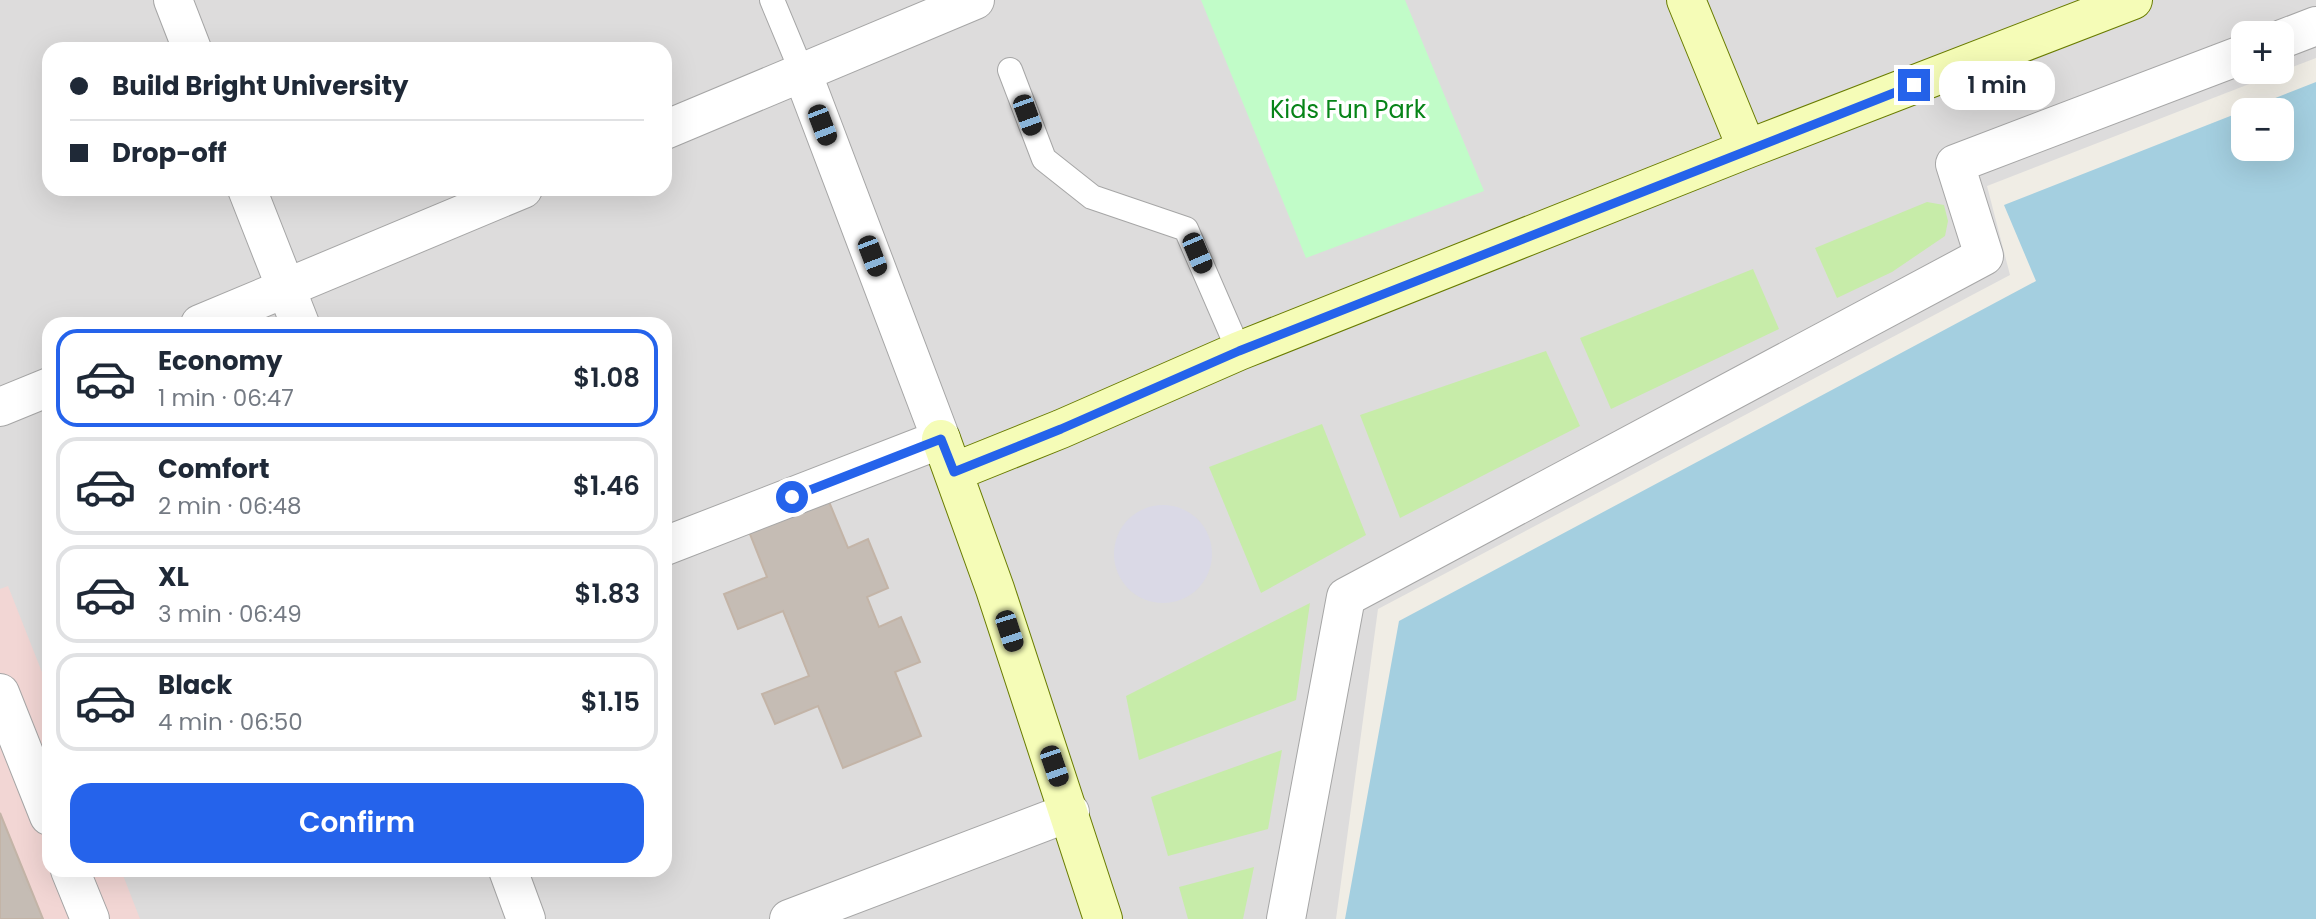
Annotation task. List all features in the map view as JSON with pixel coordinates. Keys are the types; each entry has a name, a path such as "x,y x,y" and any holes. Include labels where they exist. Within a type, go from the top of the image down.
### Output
{"street":[{"path":"173,0 189,42"},
{"path":"672,127 975,0"},
{"path":"1686,0 1747,149"},
{"path":"672,544 947,455 1061,429 1239,351 1747,149 2133,0"},
{"path":"2294,34 2316,26"},
{"path":"1286,919 1346,597 1984,256 1955,164 2231,59"},
{"path":"802,72 947,455 1070,812 1103,919"},
{"path":"250,196 297,317"},
{"path":"217,317 506,196"},
{"path":"0,407 42,390"},
{"path":"0,693 42,788"},
{"path":"789,919 1070,812"},
{"path":"73,877 90,919"},
{"path":"511,877 526,919"}],"lane":[{"path":"772,0 802,72"},
{"path":"1010,70 1044,159 1093,197 1186,229 1239,351"}],"shaded area":[{"path":"0,0 2316,0 2316,58 2294,66 2294,21 2231,21 2231,84 2249,84 1987,186 2010,275 1378,609 1336,919 0,919"},
{"path":"1163,505 1182,509 1197,520 1208,535 1212,554 1208,573 1197,588 1182,599 1163,603 1144,599 1129,588 1118,573 1114,554 1118,535 1129,520 1144,509"},
{"path":"8,586 42,672 42,877 124,877 140,919 0,919 0,589"}],"green space":[{"name":"Kids Fun Park","path":"1201,0 1405,0 1484,191 1306,258"},
{"path":"1927,202 1944,205 1948,221 1945,236 1892,272 1837,298 1815,248"},
{"path":"1753,269 1779,329 1611,409 1580,338"},
{"path":"1546,351 1580,426 1400,518 1360,415"},
{"path":"1322,424 1366,535 1261,593 1209,467"},
{"path":"1310,603 1296,700 1139,760 1126,696"},
{"path":"1282,750 1268,829 1168,856 1151,797"},
{"path":"1254,867 1243,919 1188,919 1179,887"}],"water":[{"path":"2316,82 2316,919 1345,919 1399,621 2036,281 2004,205 2231,116 2231,161 2294,161 2294,98 2275,98"}],"building":[{"path":"825,492 848,548 868,539 888,588 867,597 879,627 901,617 920,662 895,672 921,736 843,768 818,706 775,724 762,694 809,676 783,611 738,629 724,594 767,577 746,524"},
{"path":"0,813 43,919 0,919"}],"route":[{"path":"792,497 941,439 954,472 1061,429 1239,351 1914,85"}]}
